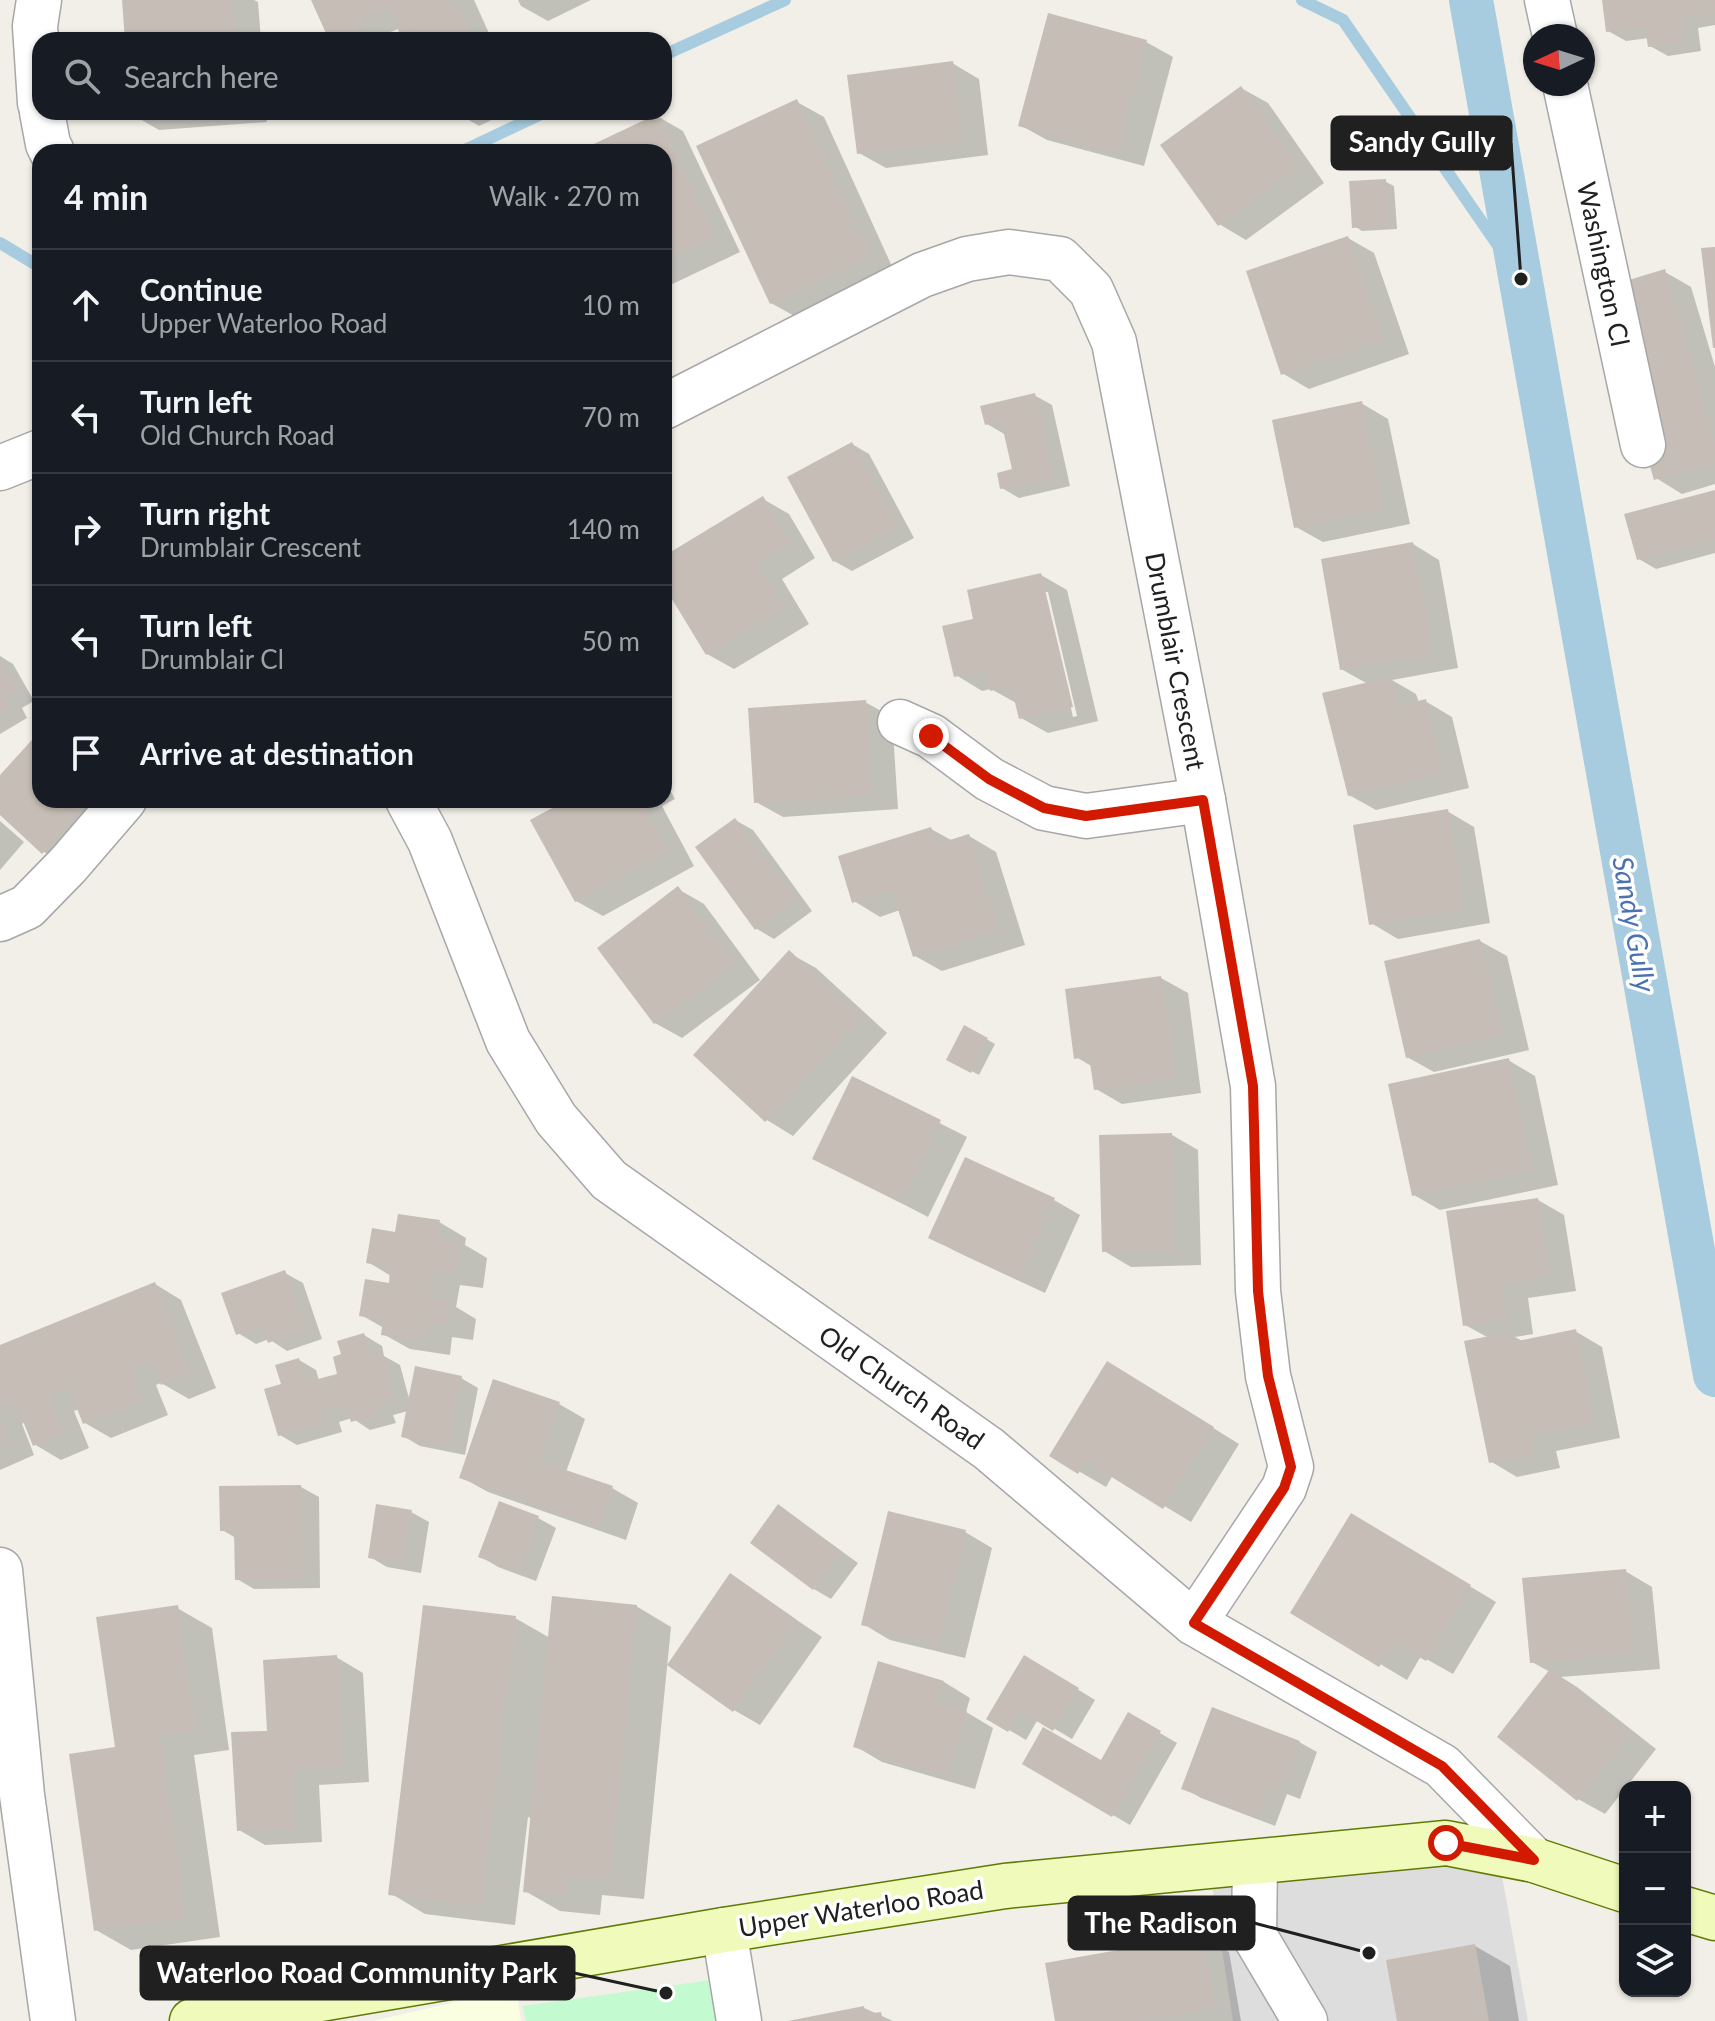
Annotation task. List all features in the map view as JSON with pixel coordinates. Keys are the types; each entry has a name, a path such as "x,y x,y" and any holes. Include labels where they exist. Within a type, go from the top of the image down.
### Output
{"main road":[{"name":"Upper Waterloo Road","path":"192,2021 262,2015 724,1930 1005,1886 1446,1843 1534,1860 1619,1888"},
{"path":"1691,1911 1715,1918"}],"street":[{"path":"35,32 39,0"},
{"path":"1547,0 1552,24"},
{"name":"Washington Cl","path":"1568,96 1643,445"},
{"path":"44,120 48,144"},
{"name":"Drumblair Crescent","path":"672,403 933,271 967,259 1009,252 1060,259 1091,290 1114,342 1203,800 1253,1086 1258,1291 1268,1376 1291,1467 1284,1488 1194,1623"},
{"path":"0,468 32,455"},
{"path":"900,722 931,736 989,779 1044,808 1086,816 1203,800"},
{"path":"0,919 27,907 117,808"},
{"name":"Old Church Road","path":"412,808 430,841 508,1041 556,1119 609,1180 989,1449 1194,1623 1442,1766 1534,1860"},
{"path":"0,1570 22,1795 53,2021"},
{"path":"1255,1863 1254,1935 1305,2021"},
{"path":"724,1930 739,2021"}],"shaded area":[{"path":"1399,1852 1502,1876 1528,2021 1233,2021 1212,1885"},
{"path":"516,1988 521,2021 373,2021"}],"green space":[{"path":"712,1980 719,2021 526,2021 522,2006"}],"building":[{"path":"122,0 233,0 235,32 124,32"},
{"path":"311,0 455,0 469,32 414,32 413,29 399,32 388,7 360,19 366,32 325,32"},
{"path":"1602,0 1715,0 1715,13 1681,18 1685,42 1648,47 1645,27 1606,32"},
{"path":"1048,13 1147,40 1117,153 1018,126"},
{"path":"953,61 962,141 857,154 847,75"},
{"path":"1241,86 1299,167 1218,226 1160,145"},
{"path":"797,99 870,257 770,304 696,146"},
{"path":"644,120 660,120 671,144 594,144"},
{"path":"672,146 715,236 672,257"},
{"path":"1386,179 1389,226 1352,228 1349,181"},
{"path":"1348,236 1383,340 1281,375 1246,271"},
{"path":"1715,247 1715,348 1713,348 1701,248"},
{"path":"1665,269 1715,441 1715,462 1654,480 1599,289"},
{"path":"1035,393 1054,477 1000,489 997,473 1012,469 1001,421 985,425 980,406"},
{"path":"1362,401 1384,509 1294,528 1272,420"},
{"path":"852,442 898,527 833,562 787,477"},
{"path":"1715,490 1715,539 1637,560 1624,514"},
{"path":"763,496 790,543 757,563 784,608 706,655 672,599 672,551"},
{"path":"1413,542 1433,654 1340,670 1321,559"},
{"path":"1041,573 1073,707 1019,719 1011,686 990,691 985,670 954,677 942,626 973,619 967,590"},
{"path":"0,659 17,690 5,698 11,708 0,714"},
{"path":"1390,677 1398,706 1426,699 1444,773 1348,796 1322,693"},
{"path":"866,700 872,795 754,803 748,708"},
{"path":"32,740 32,808 84,808 42,854 0,815 0,775"},
{"path":"552,808 645,808 669,851 575,902 530,820"},
{"path":"1448,809 1464,909 1369,925 1353,825"},
{"path":"735,818 796,900 755,930 695,847"},
{"path":"931,827 937,844 969,834 999,930 913,957 892,890 852,903 838,856"},
{"path":"678,886 735,964 654,1024 597,948"},
{"path":"1480,939 1503,1035 1406,1058 1384,961"},
{"path":"789,950 861,1017 765,1122 693,1055"},
{"path":"1161,976 1176,1079 1094,1090 1089,1056 1074,1059 1065,989"},
{"path":"964,1025 988,1038 971,1073 946,1060"},
{"path":"1509,1058 1533,1170 1412,1196 1388,1084"},
{"path":"852,1076 941,1120 901,1203 812,1159"},
{"path":"1172,1133 1175,1251 1102,1252 1099,1135"},
{"path":"965,1157 1055,1198 1018,1280 928,1238"},
{"path":"1538,1198 1550,1276 1502,1283 1507,1320 1463,1326 1446,1211"},
{"path":"398,1214 440,1220 437,1237 461,1241 457,1274 433,1271 429,1297 450,1301 446,1326 426,1323 423,1341 381,1335 383,1320 359,1316 365,1279 389,1283 390,1268 366,1263 372,1228 395,1232"},
{"path":"285,1270 306,1329 268,1343 262,1326 236,1335 221,1293"},
{"path":"155,1282 191,1372 161,1385 151,1361 131,1370 143,1400 83,1424 69,1388 48,1396 64,1433 33,1446 15,1401 0,1407 0,1345"},
{"path":"1576,1329 1594,1424 1530,1436 1534,1454 1489,1463 1464,1341 1511,1332 1513,1342"},
{"path":"364,1333 370,1356 382,1352 395,1400 376,1405 379,1414 351,1422 346,1405 322,1412 325,1423 278,1436 264,1389 281,1384 275,1365 299,1358 304,1378 313,1375 314,1380 337,1374 333,1357 341,1354 337,1341"},
{"path":"1107,1361 1214,1427 1163,1509 1086,1461 1078,1474 1049,1456"},
{"path":"415,1366 462,1376 447,1447 401,1437"},
{"path":"493,1379 560,1402 539,1461 613,1486 599,1526 459,1478"},
{"path":"0,1419 9,1440 0,1444"},
{"path":"301,1485 303,1579 235,1580 234,1531 220,1531 219,1486"},
{"path":"499,1501 539,1516 518,1572 478,1557"},
{"path":"376,1504 412,1510 403,1564 368,1558"},
{"path":"778,1504 841,1551 813,1590 750,1543"},
{"path":"888,1511 966,1530 939,1644 861,1625"},
{"path":"1351,1513 1471,1585 1426,1661 1394,1642 1379,1667 1290,1613"},
{"path":"1626,1569 1634,1654 1530,1663 1522,1578"},
{"path":"730,1573 797,1620 733,1712 667,1665"},
{"path":"552,1596 637,1605 610,1880 567,1876 565,1897 523,1892"},
{"path":"178,1605 195,1731 160,1736 186,1918 94,1931 69,1754 115,1747 96,1617"},
{"path":"423,1605 516,1616 481,1906 388,1895"},
{"path":"337,1655 343,1768 293,1770 296,1828 237,1831 231,1732 267,1731 263,1660"},
{"path":"1024,1655 1079,1688 1053,1731 1020,1711 1008,1732 986,1719"},
{"path":"878,1661 944,1681 938,1702 967,1711 948,1776 853,1747"},
{"path":"1550,1669 1631,1732 1577,1801 1497,1737"},
{"path":"1212,1707 1300,1741 1282,1790 1269,1786 1257,1817 1181,1789"},
{"path":"1128,1712 1161,1731 1112,1817 1022,1764 1043,1727 1101,1760"},
{"path":"1203,1935 1216,2008 1140,2021 1055,2021 1045,1963"},
{"path":"1475,1944 1489,2021 1397,2021 1386,1960"},
{"path":"864,2006 865,2014 881,2012 883,2021 788,2021"}],"waterway":[{"path":"672,51 785,0"},
{"path":"1302,0 1343,20 1521,279"},
{"name":"Sandy Gully","path":"1471,0 1715,1375"},
{"path":"478,144 528,120"},
{"path":"0,243 32,262"}],"place":[{"name":"Sandy Gully","path":"1521,279"},
{"name":"The Radison","path":"1369,1953"},
{"name":"Waterloo Road Community Park","path":"666,1993"}],"route":[{"path":"931,736 989,779 1044,808 1086,816 1203,800 1253,1086 1258,1291 1268,1376 1291,1467 1284,1488 1194,1623 1442,1766 1534,1860 1446,1843"}]}
